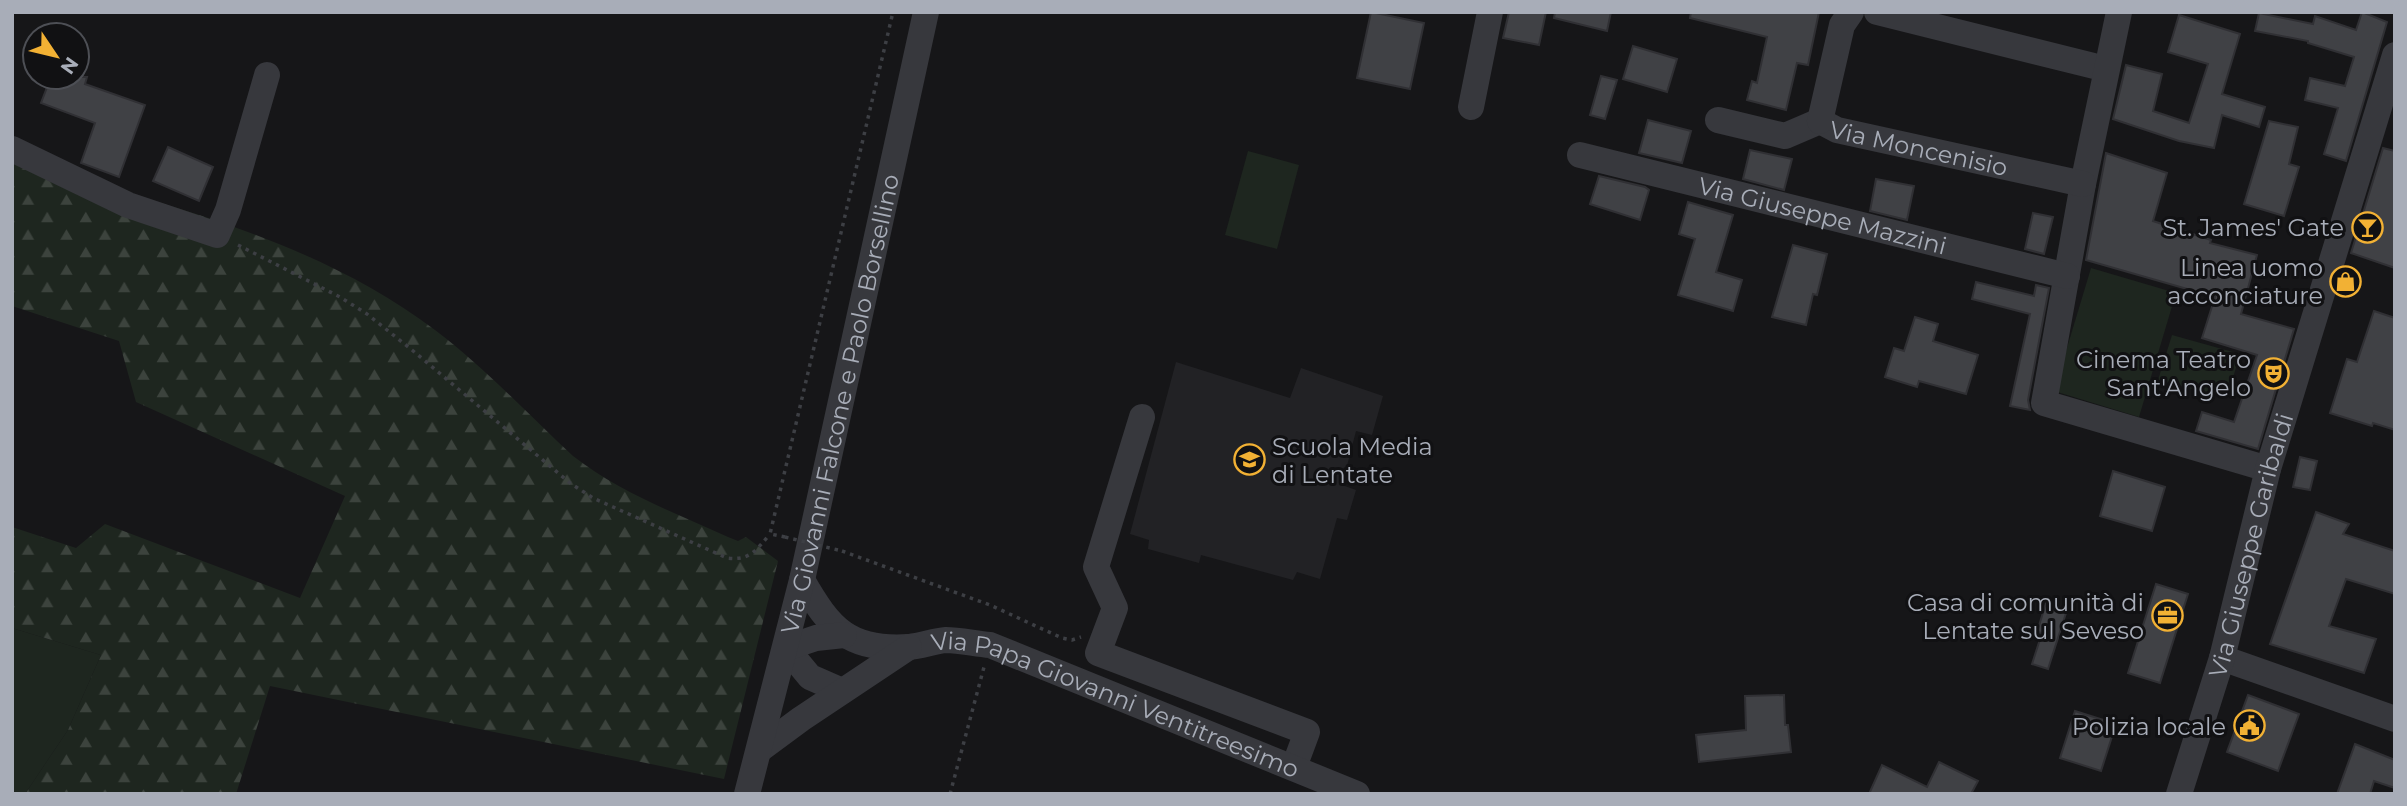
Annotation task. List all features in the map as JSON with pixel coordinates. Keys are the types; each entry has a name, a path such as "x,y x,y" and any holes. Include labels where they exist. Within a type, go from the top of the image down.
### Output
{"street":[{"name":"Via Giovanni Falcone e Paolo Borsellino","path":"747,794 802,580 926,12"},
{"path":"1471,107 1490,12"},
{"path":"1820,121 1842,25 1851,12"},
{"path":"1877,12 2106,69"},
{"path":"2119,12 2044,403 2268,469"},
{"name":"Via Giuseppe Garibaldi","path":"2179,794 2222,658 2268,469 2395,55"},
{"path":"12,149 128,205 217,235 228,209 267,75"},
{"name":"Via Moncenisio","path":"1718,120 1785,136 1820,121 1837,130 2084,184"},
{"name":"Via Giuseppe Mazzini","path":"1580,155 2067,276"},
{"path":"1142,417 1096,567 1115,608 1098,653 1307,732 1294,767"},
{"name":"Via Papa Giovanni Ventitreesimo","path":"802,580 820,611 844,635 867,646 909,647 946,640 990,645 1357,794"},
{"name":"Via Papa Giovanni Ventitreesimo","path":"786,648 816,638 844,635"},
{"name":"Via Papa Giovanni Ventitreesimo","path":"759,750 909,647"},
{"path":"786,648 810,677 842,691"},
{"path":"2222,658 2395,719"}],"path":[{"path":"217,235 340,297 367,314 570,483 593,498 727,558 746,558 770,534 893,12"},
{"path":"770,534 842,551 990,606 1062,638 1072,640 1096,632 1105,633"},
{"path":"950,794 990,645"}],"shaded area":[{"name":"Scuola Media di Lentate","path":"1176,362 1290,398 1301,368 1383,396 1372,435 1356,431 1342,485 1356,490 1347,520 1337,518 1320,579 1297,572 1293,580 1201,555 1199,563 1148,549 1149,540 1130,534"}],"green space":[{"path":"1248,151 1299,165 1277,249 1225,235"},
{"path":"12,159 232,226 337,270 387,298 453,344 573,456 591,469 648,501 728,537 738,541 746,537 778,561 724,779 270,686 236,794 25,794 68,730 101,655 12,628 12,527 76,548 105,524 300,598 345,496 136,402 119,341 12,306"},
{"path":"2091,268 2176,293 2139,417 2054,391"},
{"path":"2172,335 2240,354 2227,398 2158,380"},
{"path":"12,628 101,655 68,730 25,794 12,794"}],"building":[{"path":"1371,12 1424,23 1410,89 1357,78"},
{"path":"1509,12 1546,12 1539,45 1503,38"},
{"path":"1555,12 1611,12 1607,31 1554,18"},
{"path":"1691,12 1819,12 1808,65 1797,63 1786,110 1747,100 1752,81 1757,83 1767,37 1690,18"},
{"path":"2362,12 2387,22 2346,161 2324,154 2338,108 2305,100 2310,78 2345,86 2354,57 2308,41 2255,31 2259,13 2313,24 2315,16 2356,30"},
{"path":"2179,15 2240,34 2222,94 2265,107 2259,127 2222,115 2214,148 2179,141 2113,119 2126,65 2162,74 2153,111 2189,123 2208,64 2168,52"},
{"path":"1633,46 1677,59 1667,92 1623,79"},
{"path":"1601,76 1617,80 1605,119 1590,115"},
{"path":"91,86 145,105 119,177 81,163 95,123 41,103 46,91 91,91"},
{"path":"1648,120 1691,131 1682,163 1639,153"},
{"path":"2269,121 2298,127 2289,164 2299,167 2284,216 2244,204"},
{"path":"168,147 213,167 199,201 153,181"},
{"path":"2383,148 2395,151 2395,268 2351,253"},
{"path":"1750,150 1792,159 1784,190 1743,179"},
{"path":"2106,153 2167,173 2153,221 2211,240 2210,243 2257,255 2241,314 2294,329 2258,449 2196,431 2202,412 2234,422 2257,355 2202,338 2215,297 2086,260"},
{"path":"1599,176 1649,190 1640,220 1590,204"},
{"path":"1876,179 1914,186 1907,220 1870,211"},
{"path":"1688,202 1733,215 1716,272 1742,280 1733,311 1678,295 1695,239 1679,234"},
{"path":"2033,213 2053,217 2044,254 2025,249"},
{"path":"1793,245 1827,254 1806,325 1772,317"},
{"path":"1976,282 2034,296 2036,285 2049,288 2028,400 2030,410 2010,406 2030,314 1972,299"},
{"path":"2374,311 2395,318 2395,430 2330,413 2347,359 2357,362"},
{"path":"1915,317 1938,324 1933,341 1978,355 1966,394 1919,381 1917,387 1885,377 1894,348 1904,351"},
{"path":"2300,457 2317,461 2310,490 2293,487"},
{"path":"2113,471 2165,487 2152,531 2100,516"},
{"path":"2316,512 2349,524 2343,534 2395,551 2395,594 2346,579 2329,626 2376,639 2364,673 2270,644"},
{"path":"2156,584 2188,594 2160,683 2128,673"},
{"path":"2046,603 2067,610 2048,669 2032,664 2042,633 2037,632"},
{"path":"1784,695 1785,725 1788,725 1791,752 1699,762 1696,735 1746,730 1745,696"},
{"path":"2248,695 2299,714 2278,771 2227,752"},
{"path":"2075,711 2116,724 2101,771 2060,758"},
{"path":"2355,744 2395,760 2395,788 2374,781 2370,794 2337,794"},
{"path":"1939,762 1978,781 1971,794 1869,794 1882,765 1927,787"}],"place":[{"name":"St. James' Gate","path":"2367,227"},
{"name":"Linea uomo acconciature","path":"2346,281"},
{"name":"Cinema Teatro Sant'Angelo","path":"2274,373"},
{"name":"Scuola Media di Lentate","path":"1249,460"},
{"name":"Casa di comunità di Lentate sul Seveso","path":"2167,616"},
{"name":"Polizia locale","path":"2249,726"}]}
